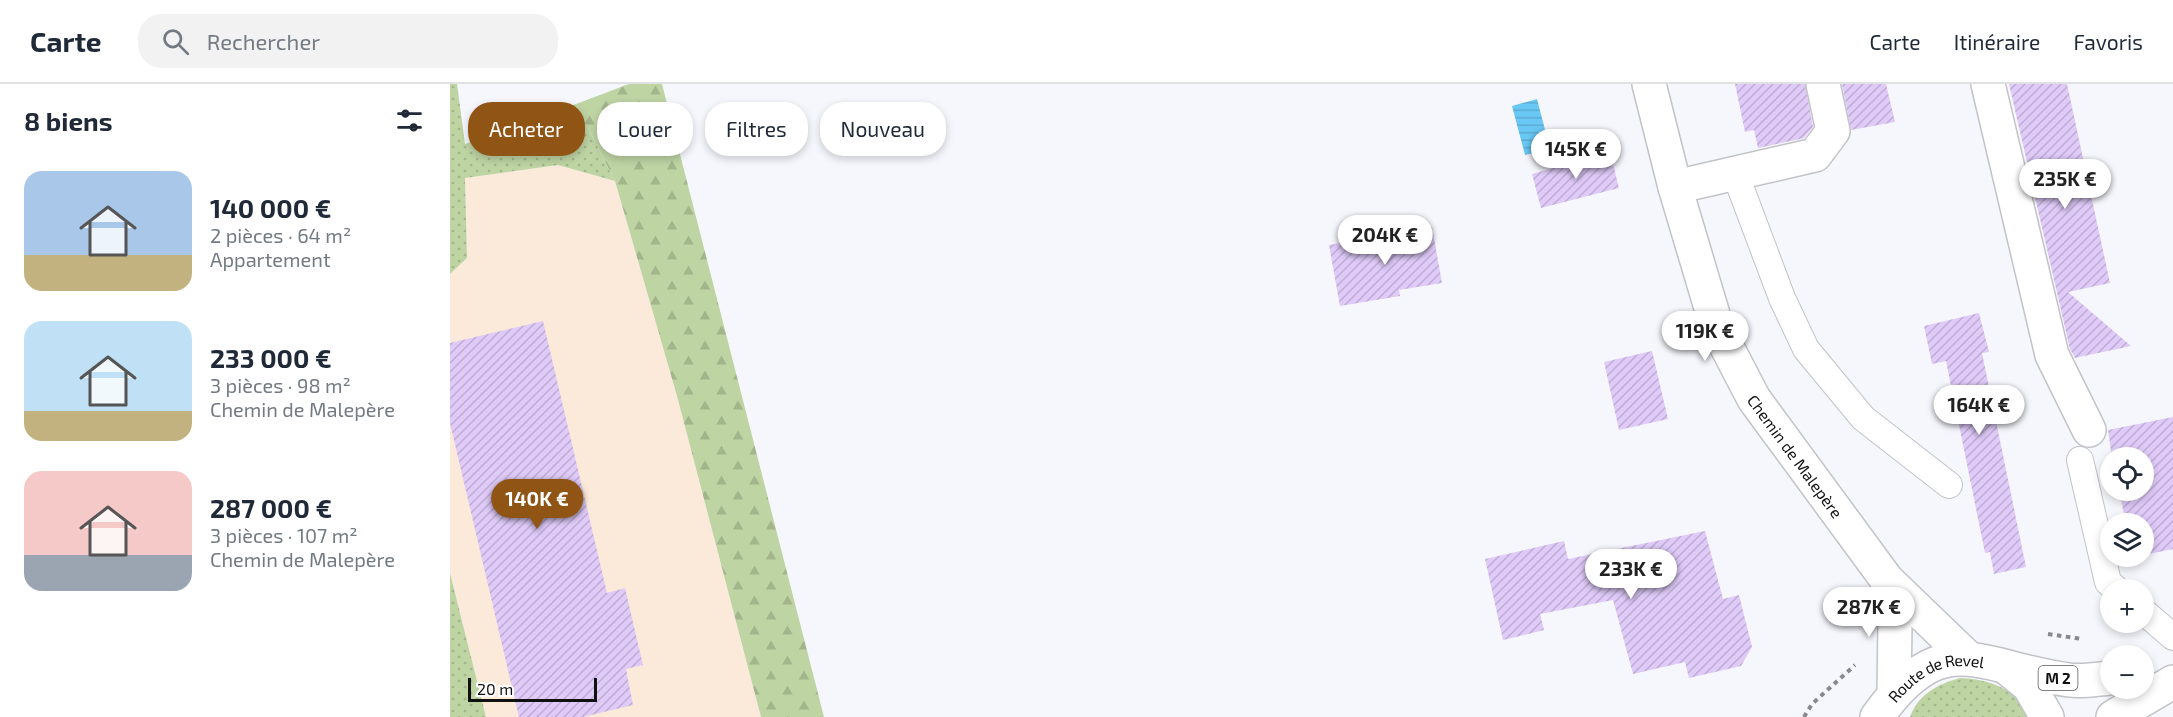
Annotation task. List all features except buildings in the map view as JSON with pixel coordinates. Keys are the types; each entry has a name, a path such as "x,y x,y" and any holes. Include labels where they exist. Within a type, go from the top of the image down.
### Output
{"street":[{"name":"Chemin de Malepère","path":"1649,84 1675,187 1717,328 1754,399 1887,580 1967,657"},
{"path":"1675,187 1815,155 1833,131 1823,84"},
{"path":"1988,84 2052,355 2084,445"},
{"name":"Chemin de Malepère","path":"1885,705 1895,622 1887,580"},
{"name":"Route de Revel","path":"1885,705 1914,674 1939,662 1967,657 2007,668 2072,681 2100,679"},
{"name":"Route de Revel","path":"2007,668 2029,686 2047,717"},
{"path":"2154,673 2173,670"},
{"path":"2114,717 2173,682"}],"lane":[{"path":"1735,173 1782,298 1806,349 1863,418 1948,485"},
{"path":"2084,445 2107,579"},
{"path":"2154,621 2173,637"}],"path":[{"path":"1804,717 1812,704 1848,672"}],"shaded area":[{"path":"558,165 615,181 677,396 761,717 486,717 450,573 450,274 467,258 465,178"}],"green space":[{"path":"450,84 457,84 465,144 468,143 468,156 585,156 585,122 597,145 597,156 602,156 615,181 558,165 465,178 467,258 450,274"},
{"path":"629,84 662,84 667,102 597,102 597,145 585,122 585,102 581,102"},
{"path":"602,156 680,156 824,717 761,717 677,396 615,181"},
{"path":"450,573 486,717 450,717"},
{"path":"1960,678 1981,680 2009,692 2023,707 2028,717 1910,717 1918,702 1930,691"}],"water":[{"path":"1537,99 1550,149 1525,155 1512,106"}]}
